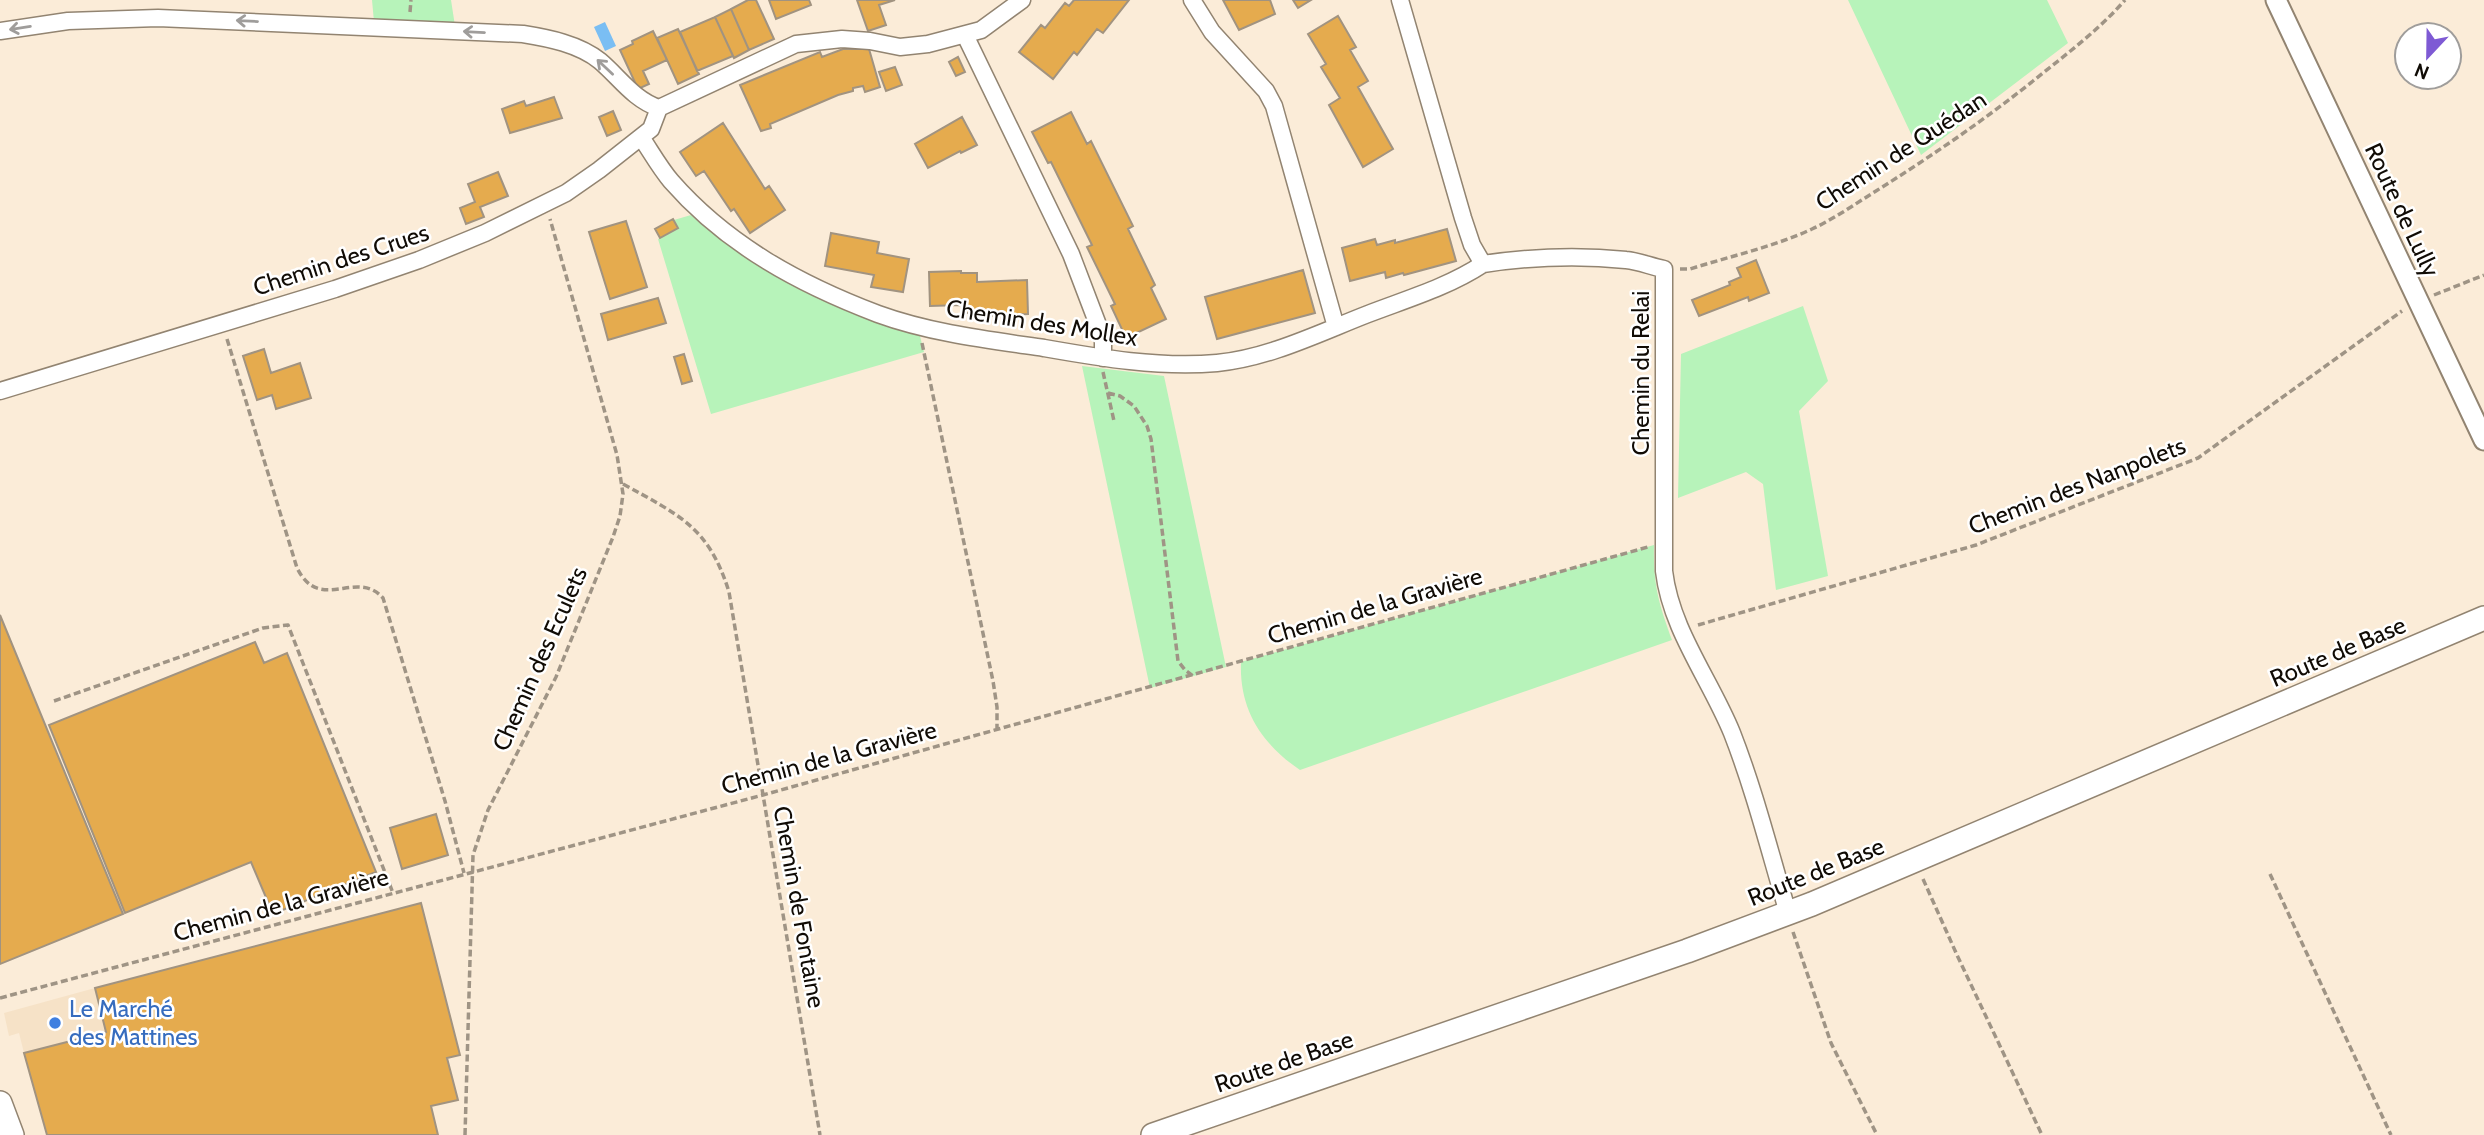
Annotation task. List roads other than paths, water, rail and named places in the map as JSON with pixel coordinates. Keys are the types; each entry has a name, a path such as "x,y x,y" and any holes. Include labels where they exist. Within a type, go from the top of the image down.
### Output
{"main road":[{"name":"Route de Base","path":"1153,1135 1687,951 1788,913 2484,618"},
{"path":"0,1103 12,1135"}],"street":[{"path":"0,31 68,21 158,18 523,34 561,43 598,60 646,104 659,108 796,44 842,39 900,47 928,44 981,30 1022,0"},
{"path":"1192,0 1212,33 1266,91 1274,106 1336,327"},
{"path":"1400,0 1463,218 1472,244 1483,264"},
{"name":"Route de Lully","path":"2276,0 2484,440"},
{"path":"965,35 1071,254 1103,338 1102,358"},
{"name":"Chemin des Crues","path":"0,391 345,286 485,233 566,193 651,129 659,108"},
{"name":"Chemin des Mollex","path":"641,138 670,179 699,210 743,247 767,263 879,314 992,341 1102,358 1169,364 1220,362 1270,351 1461,278 1483,264"},
{"name":"Chemin du Relai","path":"1483,264 1525,257 1629,260 1664,269 1664,543 1667,594 1682,632 1732,733 1754,795 1788,913"}],"water":[{"path":"605,22 616,46 605,51 594,27"}],"place":[{"name":"Le Marché des Mattines","path":"55,1023"}]}
